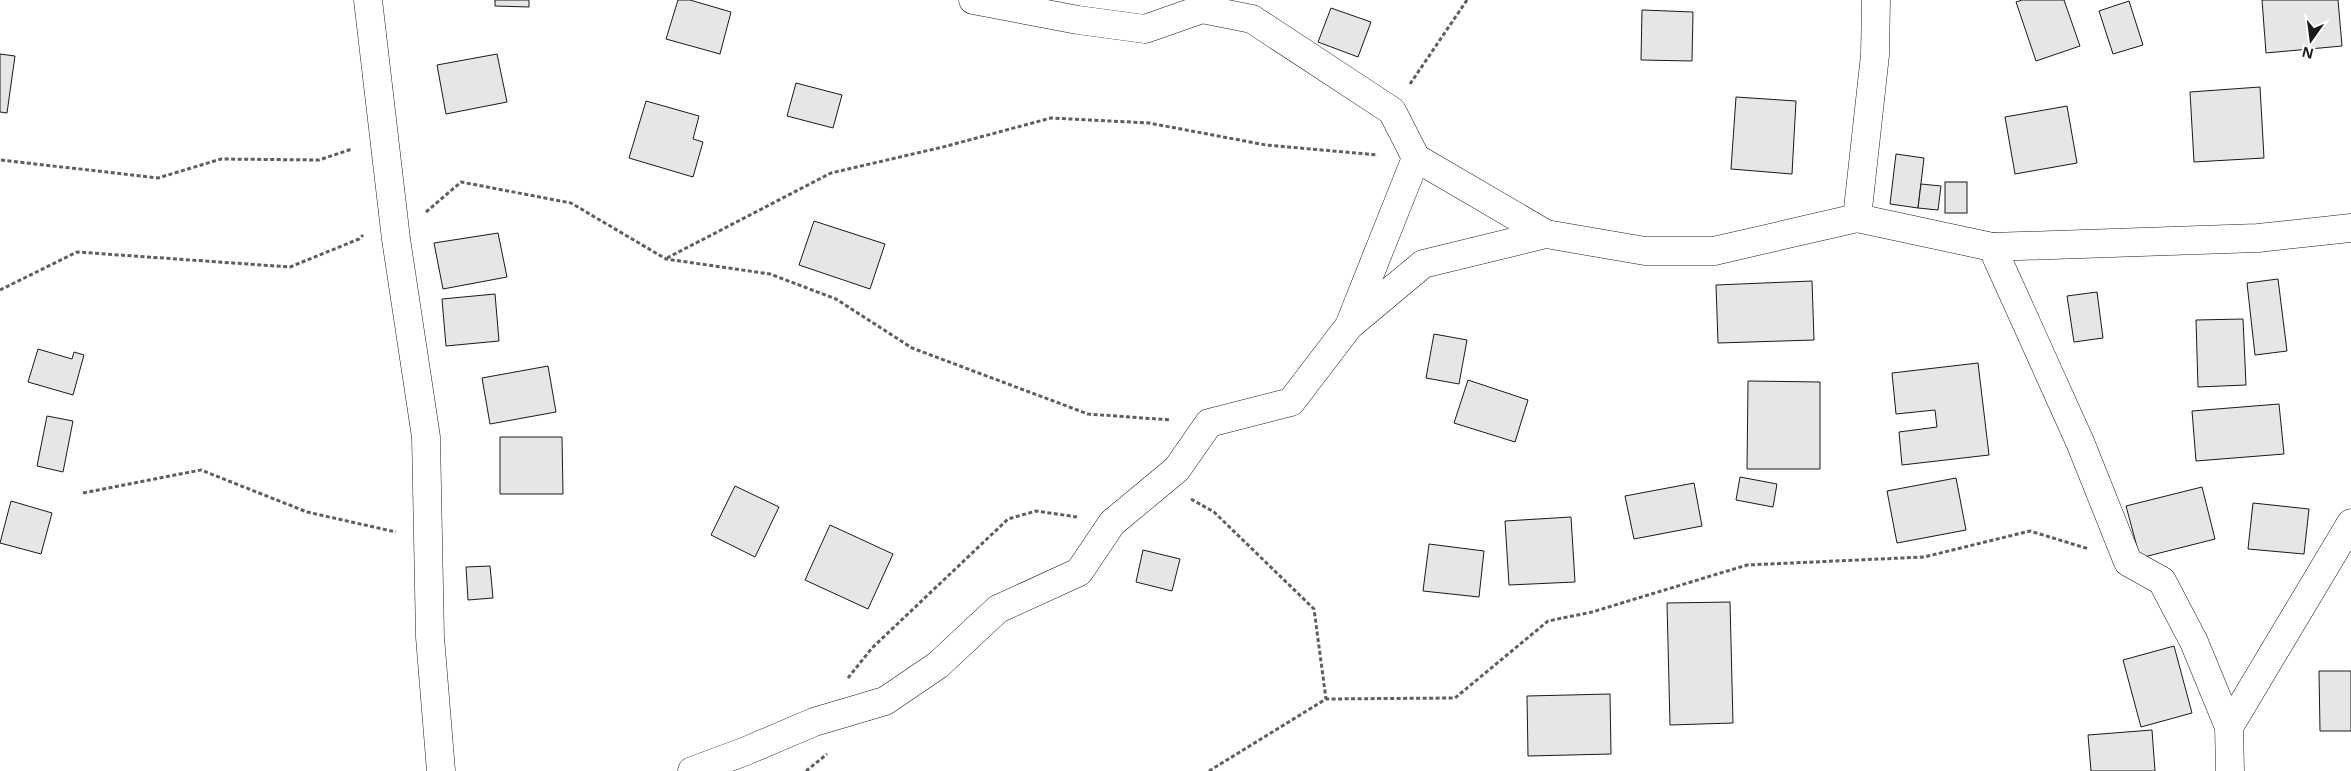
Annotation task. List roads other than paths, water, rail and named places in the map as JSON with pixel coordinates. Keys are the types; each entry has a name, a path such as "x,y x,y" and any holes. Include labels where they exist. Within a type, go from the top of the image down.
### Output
{"street":[{"path":"368,0 396,239 426,437 430,637 440,771"},
{"path":"973,0 1078,20 1145,29 1202,10 1252,19 1392,111 1416,158 1546,234 1645,251 1714,251 1857,218 1992,246 2258,238 2351,228"},
{"path":"1857,218 1875,54 1876,0"},
{"path":"1349,326 1416,158"},
{"path":"692,771 746,751 814,722 885,701 938,665 998,609 1079,572 1112,523 1177,469 1209,423 1291,402 1349,326 1423,264 1546,234"},
{"path":"1992,246 2080,442 2128,562 2162,581 2194,642 2229,727 2230,771"},
{"path":"2229,727 2351,523"}]}
